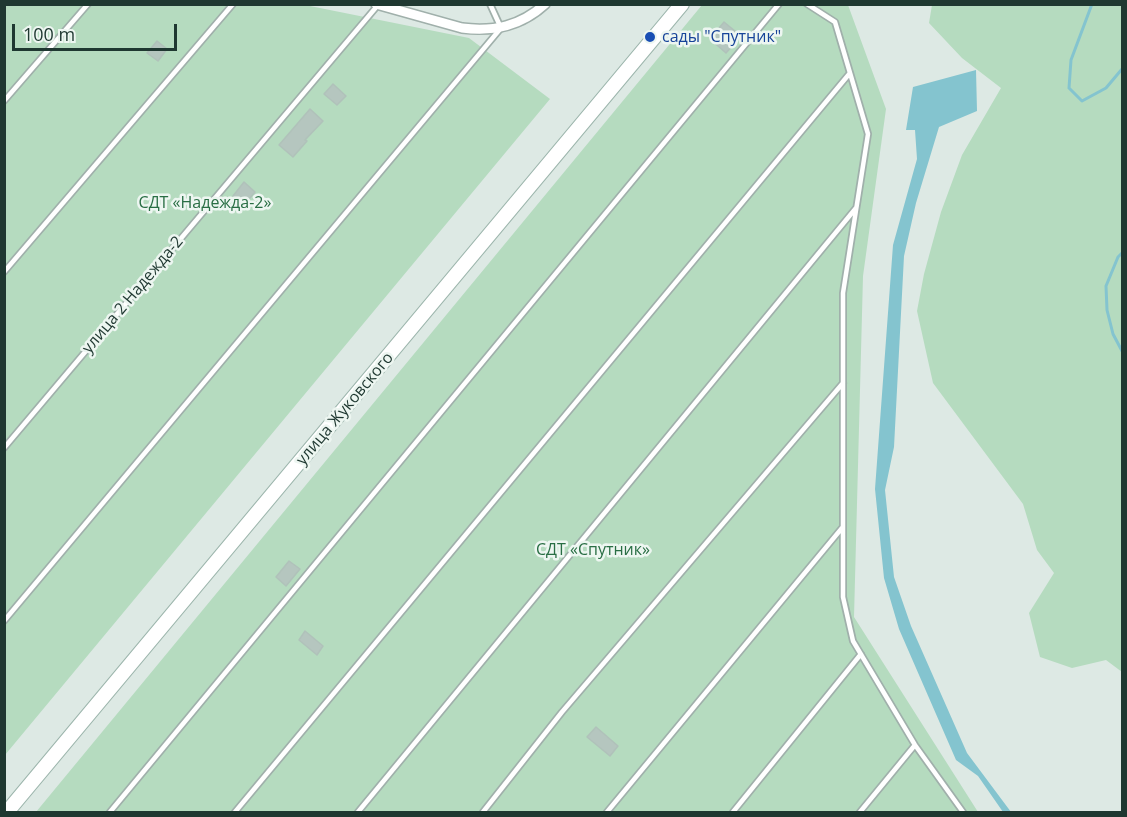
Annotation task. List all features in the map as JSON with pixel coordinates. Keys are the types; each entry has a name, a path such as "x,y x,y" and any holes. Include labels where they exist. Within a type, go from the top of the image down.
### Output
{"main road":[{"name":"улица Жуковского","path":"8,813 682,4"}],"street":[{"path":"377,5 476,30 501,28 522,21 546,4"}],"lane":[{"path":"4,101 88,4"},
{"path":"4,272 233,4"},
{"path":"4,621 501,28 490,4"},
{"path":"110,813 779,4"},
{"path":"807,4 835,22 868,134 843,293 843,597 853,640 915,745 963,813"},
{"name":"улица 2 Надежда-2","path":"4,448 377,5"},
{"path":"235,813 850,73"},
{"path":"358,813 857,207"},
{"path":"483,813 562,712 843,383"},
{"path":"607,813 843,527"},
{"path":"733,813 861,654"},
{"path":"861,813 915,745"}],"green space":[{"name":"СДТ «Надежда-2»","path":"5,5 305,5 469,38 550,99 5,755"},
{"name":"СДТ «Спутник»","path":"702,5 848,5 886,109 863,276 854,617 978,812 36,812"},
{"path":"932,5 1122,5 1122,672 1106,660 1072,668 1040,657 1029,613 1054,573 1037,550 1023,504 933,383 917,311 924,274 941,212 962,155 1001,88 962,58 929,23"}],"water":[{"path":"976,70 977,111 939,127 916,203 904,256 894,447 885,490 894,577 911,626 967,753 1011,812 1003,812 978,776 956,760 899,629 884,578 875,489 893,245 917,159 915,130 906,130 913,87"}],"building":[{"path":"724,22 741,36 726,53 710,39"},
{"path":"157,41 167,49 158,61 147,53"},
{"path":"333,84 346,96 337,105 324,94"},
{"path":"310,109 323,121 293,157 279,145"},
{"path":"244,182 255,192 244,205 233,196"},
{"path":"289,561 300,569 286,586 276,577"},
{"path":"305,631 323,646 317,655 299,640"},
{"path":"596,727 618,746 610,756 587,737"}],"waterway":[{"path":"1092,4 1071,60 1069,88 1082,101 1106,88 1122,69"},
{"path":"1122,253 1118,257 1106,286 1107,310 1113,334 1122,351"}],"place":[{"name":"сады \"Спутник\"","path":"650,37"}]}
